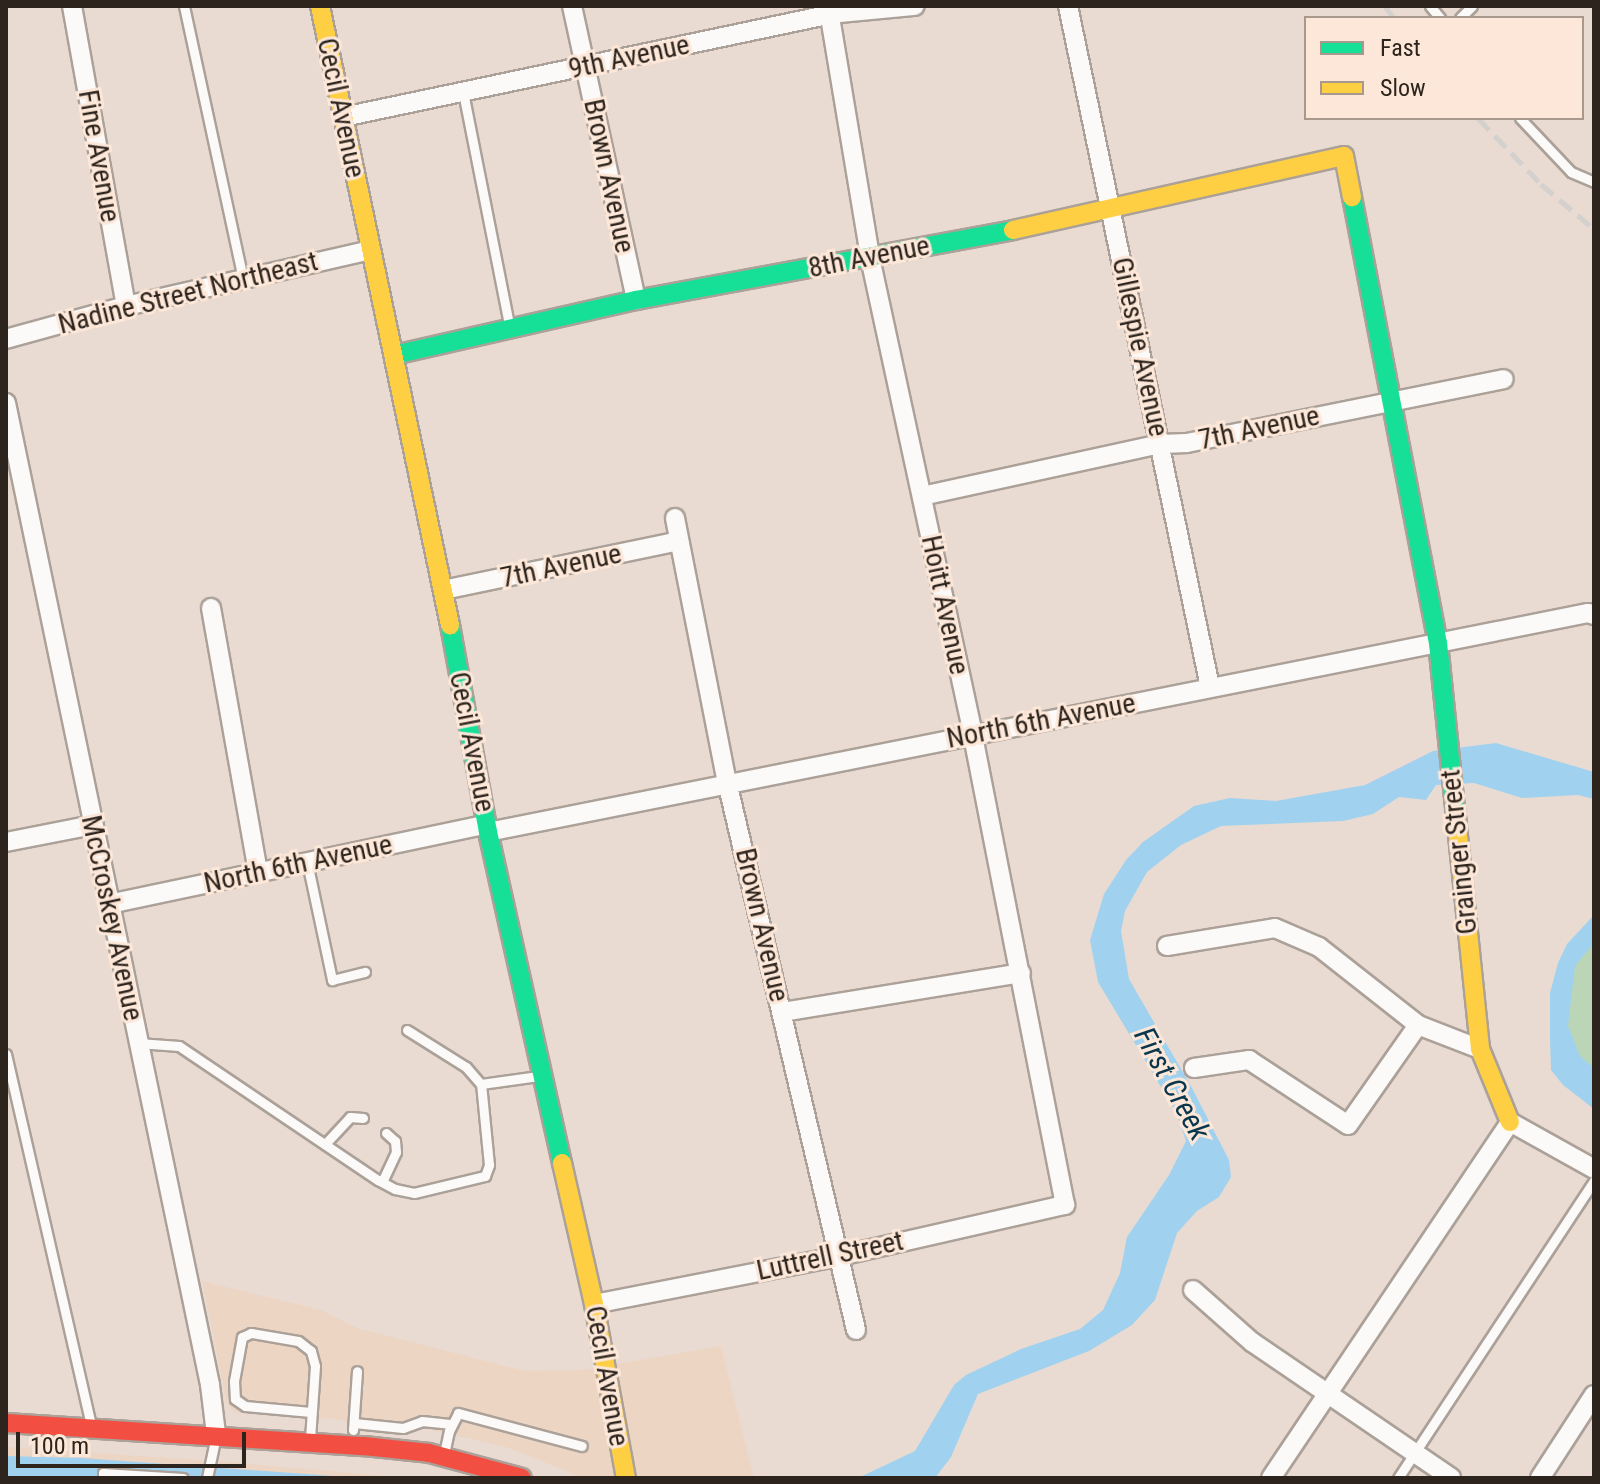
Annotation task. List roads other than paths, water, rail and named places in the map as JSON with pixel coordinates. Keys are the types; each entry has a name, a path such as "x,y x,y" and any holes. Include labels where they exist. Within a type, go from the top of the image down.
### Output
{"street":[{"name":"Fine Avenue","path":"72,6 126,306"},
{"name":"Cecil Avenue","path":"320,6 443,590 488,828 594,1304 626,1478"},
{"name":"Brown Avenue","path":"572,6 636,300"},
{"name":"9th Avenue","path":"343,117 586,67 829,10 915,6"},
{"name":"Gillespie Avenue","path":"1068,6 1210,687"},
{"name":"Hoitt Avenue","path":"829,10 870,256 973,734 1065,1205"},
{"name":"8th Avenue","path":"394,355 636,300 1054,222 1344,156"},
{"name":"Grainger Street","path":"1344,156 1394,400 1438,643 1480,1049 1510,1122"},
{"name":"Nadine Street Northeast","path":"6,339 126,306 371,250"},
{"name":"7th Avenue","path":"922,496 1161,444 1187,443 1504,379"},
{"name":"McCroskey Avenue","path":"6,403 210,1385 216,1434"},
{"name":"Brown Avenue","path":"675,518 727,782 856,1330"},
{"name":"7th Avenue","path":"443,590 679,541"},
{"path":"211,608 258,872"},
{"name":"North 6th Avenue","path":"109,904 307,862 1588,613 1594,615"},
{"path":"6,842 93,825"},
{"path":"1167,946 1275,928 1319,947 1418,1025 1480,1049"},
{"path":"783,1012 1021,973"},
{"path":"1194,1068 1249,1060 1348,1125 1418,1025"},
{"path":"1271,1478 1510,1122 1594,1169"},
{"name":"Luttrell Street","path":"594,1304 840,1256 1065,1205"},
{"path":"1193,1290 1252,1342 1451,1478"},
{"path":"1540,1478 1594,1395"},
{"path":"6,1423 352,1445 443,1457 522,1478"}],"lane":[{"path":"184,6 243,279"},
{"path":"463,92 510,329"},
{"path":"1522,120 1571,172 1594,182"},
{"path":"307,862 332,980 365,972"},
{"path":"138,1043 179,1046 395,1189 414,1193 485,1176 489,1165 481,1084 466,1067 407,1030"},
{"path":"6,1054 91,1427"},
{"path":"481,1084 543,1075"},
{"path":"325,1144 350,1117 363,1118"},
{"path":"382,1182 396,1152 395,1141 386,1133"},
{"path":"1398,1478 1594,1181"},
{"path":"310,1442 315,1366 311,1351 298,1341 251,1333 242,1337 234,1381 235,1399 245,1406 311,1412"},
{"path":"352,1445 357,1371"},
{"path":"210,1385 234,1381"},
{"path":"443,1457 458,1413 582,1446"},
{"path":"354,1423 403,1428 422,1421 452,1424"},
{"path":"207,1478 216,1434"},
{"path":"103,1478 103,1473 183,1478"}],"water":[{"name":"First Creek","path":"1496,743 1594,772 1594,799 1578,795 1522,798 1474,783 1436,785 1426,800 1399,797 1373,814 1343,821 1221,826 1181,845 1147,872 1125,911 1121,931 1129,979 1192,1088 1229,1160 1231,1177 1219,1197 1197,1211 1177,1233 1155,1300 1132,1325 1089,1351 978,1394 951,1457 935,1478 858,1478 915,1451 954,1385 966,1375 1021,1349 1080,1329 1103,1310 1120,1273 1127,1237 1169,1175 1186,1141 1176,1112 1098,982 1090,940 1104,894 1126,860 1143,842 1194,806 1230,798 1276,801 1365,785 1433,751"},
{"path":"1594,915 1594,943 1575,966 1568,1026 1580,1056 1594,1068 1594,1109 1563,1085 1551,1070 1550,993 1567,944"},
{"path":"6,1456 81,1458 361,1478 6,1478"}],"railway":[{"path":"1385,6 1392,16"},
{"path":"1480,120 1541,184 1594,229"}]}
